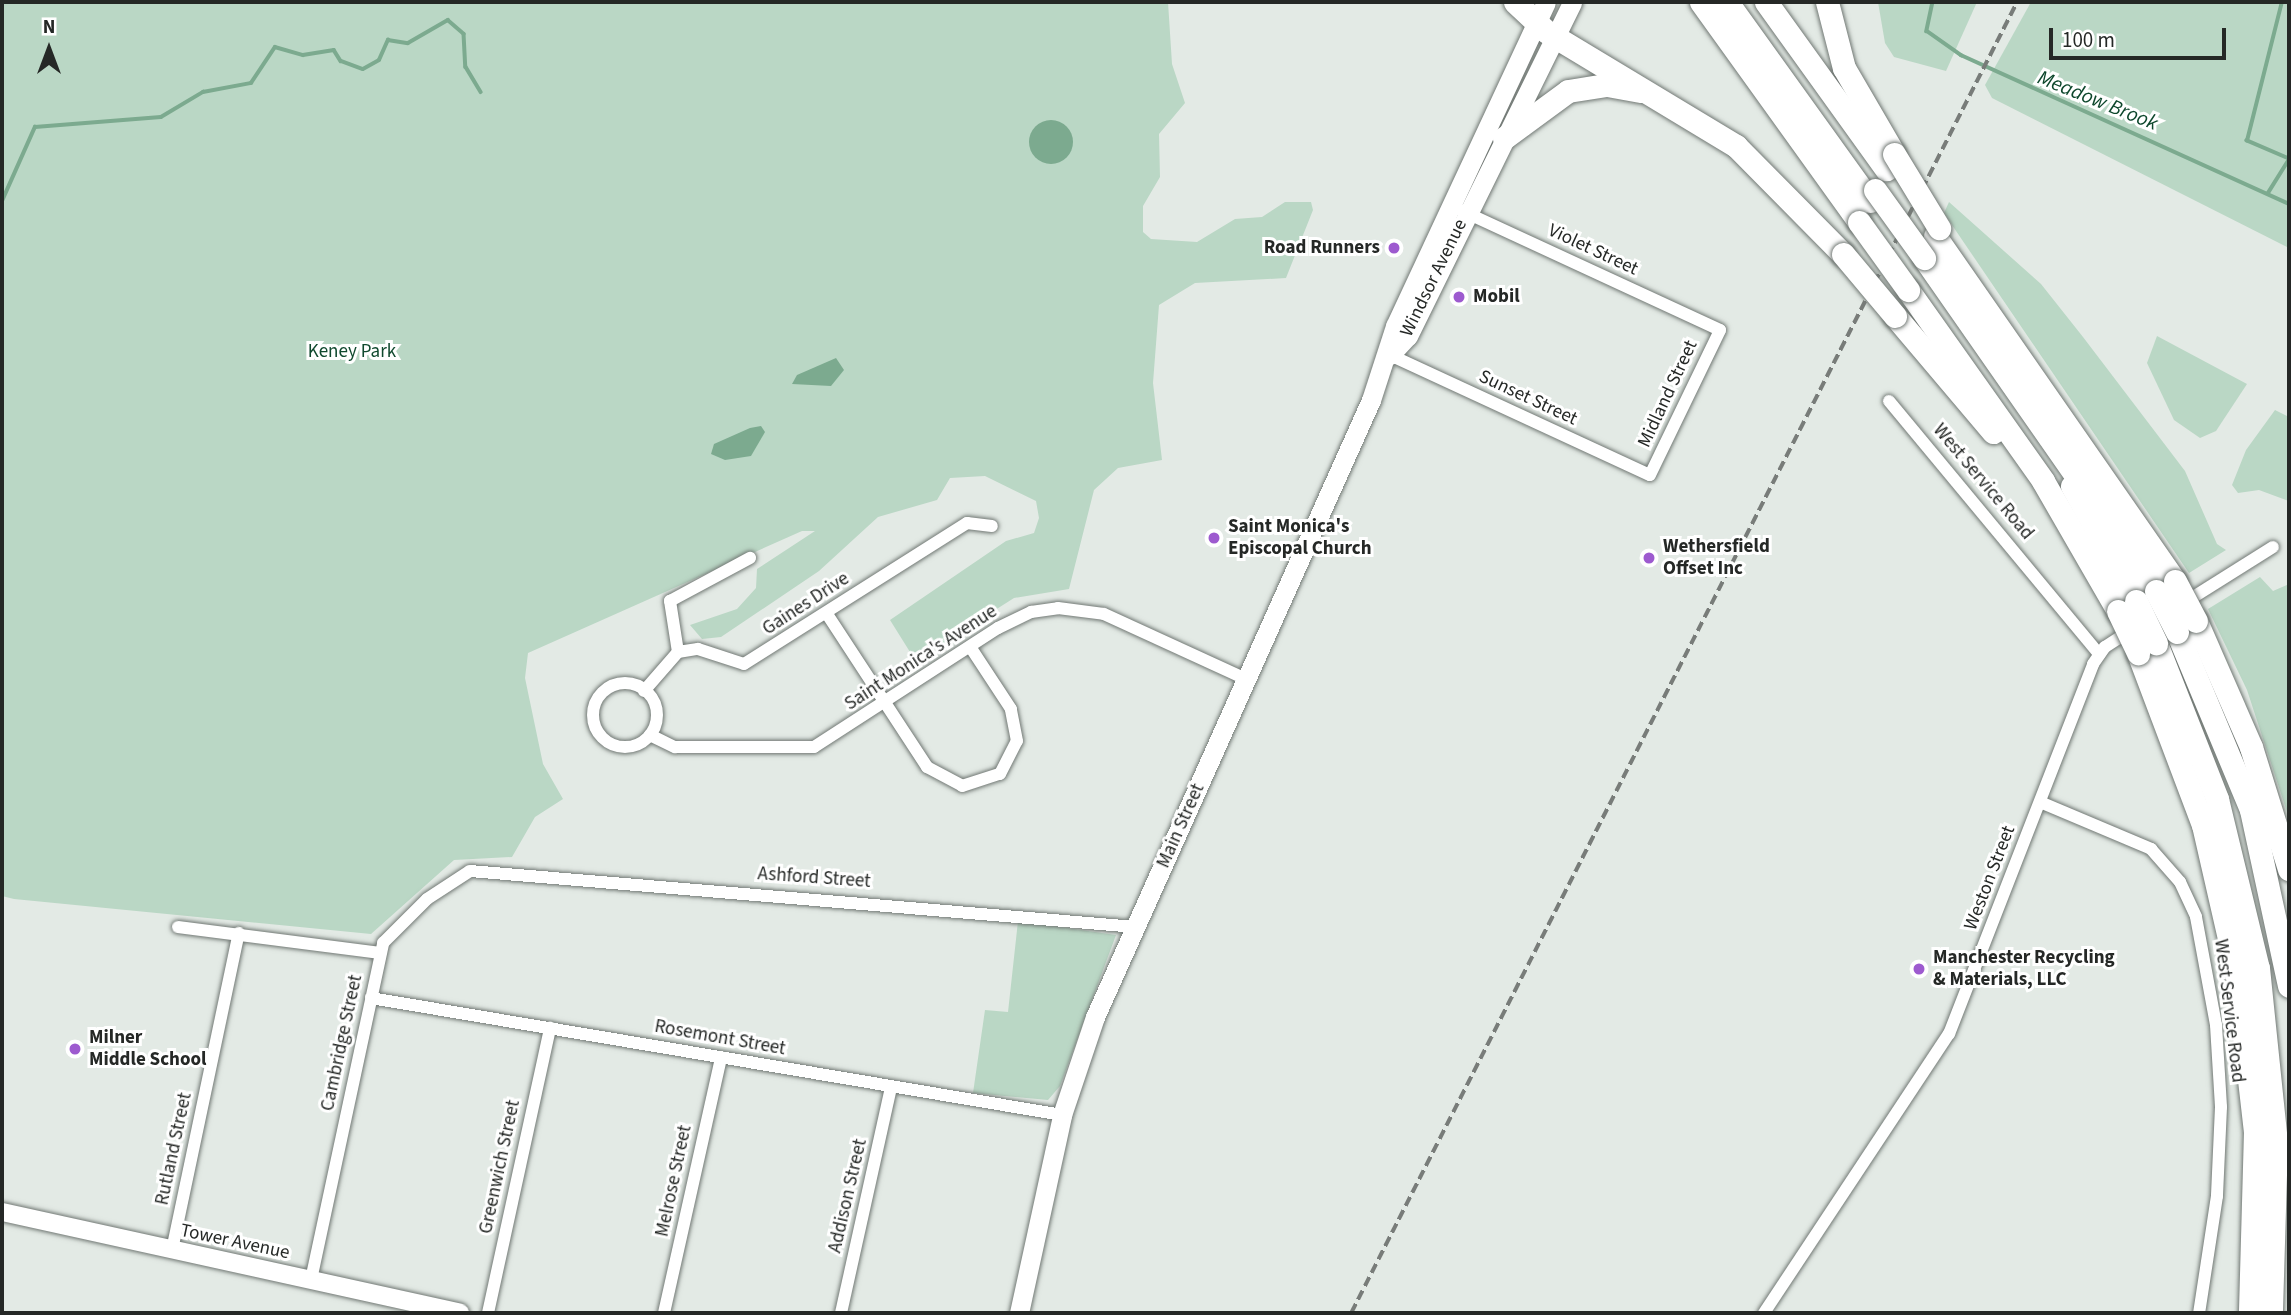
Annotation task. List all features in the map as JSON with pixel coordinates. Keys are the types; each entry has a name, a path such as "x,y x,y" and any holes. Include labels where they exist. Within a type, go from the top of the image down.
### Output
{"highway":[{"path":"1515,2 1546,31 1679,106 1766,172 1843,254 1895,316 2146,596 2187,627 2251,747 2289,869"},
{"path":"1701,2 2043,481"},
{"path":"1727,2 1873,196"},
{"path":"1740,2 1921,263 2104,508 2146,596 2147,648 2206,835 2239,984 2255,1131 2250,1313"},
{"path":"1766,2 1890,161 1937,232 2146,596"},
{"path":"1827,2 1844,68 1890,161"},
{"path":"1495,134 1550,101 1587,87 1625,87 1679,106"},
{"path":"2187,627 2250,810 2289,986"},
{"path":"2147,648 2217,799 2259,977 2276,1140 2271,1313"},
{"path":"2285,1313 2289,1284"}],"main road":[{"name":"Windsor Avenue","path":"1546,2 1546,31"},
{"name":"Windsor Avenue","path":"1390,355 1395,326 1442,243 1546,31 1572,2"},
{"name":"Main Street","path":"1019,1313 1062,1115 1096,1017 1390,355"},
{"name":"Tower Avenue","path":"2,1212 460,1313"}],"street":[{"name":"Violet Street","path":"1458,209 1720,330"},
{"name":"Midland Street","path":"1650,475 1720,330"},
{"name":"Sunset Street","path":"1390,355 1650,475"},
{"name":"West Service Road","path":"1889,401 2099,654"},
{"name":"Gaines Drive","path":"678,652 698,649 744,664 967,523 992,526"},
{"path":"2099,654 2273,547"},
{"path":"645,691 678,652 670,601 750,558"},
{"name":"Saint Monica's Avenue","path":"650,735 675,747 797,751 834,737 1031,612 1082,610 1246,679"},
{"path":"827,614 886,703 943,780 972,786 1000,775 1015,753 1015,721 971,648"},
{"name":"Weston Street","path":"1763,1313 1949,1034 2099,654"},
{"path":"629,684 645,691 656,710 650,735 631,747 609,743 592,716 607,688 629,684"},
{"name":"West Service Road","path":"2040,802 2151,849 2176,875 2196,917 2216,1025 2221,1107 2217,1196 2199,1313"},
{"name":"Ashford Street","path":"489,870 1136,927"},
{"name":"Cambridge Street","path":"311,1280 380,953 388,936 450,880 489,870"},
{"path":"178,927 380,953"},
{"name":"Rutland Street","path":"172,1250 239,933"},
{"name":"Rosemont Street","path":"371,998 1062,1115"},
{"name":"Greenwich Street","path":"488,1313 550,1028"},
{"name":"Melrose Street","path":"664,1313 721,1058"},
{"name":"Addison Street","path":"841,1313 891,1087"}],"green space":[{"name":"Keney Park","path":"2,2 1168,2 1172,64 1185,103 1159,134 1160,177 1143,206 1143,232 1151,239 1197,242 1235,219 1262,217 1285,202 1311,202 1313,210 1286,278 1195,283 1159,305 1153,383 1162,460 1118,468 1094,490 1069,589 1014,598 929,652 910,652 890,620 1006,541 1034,533 1039,518 1036,501 985,476 950,478 937,500 878,517 819,571 721,637 702,639 690,625 737,609 756,588 757,569 815,531 802,531 528,653 525,678 543,764 563,799 535,817 512,857 454,860 371,934 14,899 2,896"},
{"path":"1878,2 1977,2 1946,71 1894,57 1885,43"},
{"path":"2031,2 2289,2 2289,248 1992,98 1985,85"},
{"path":"1949,202 2041,284 2185,471 2217,544 2226,550 2189,573 1944,213"},
{"path":"2157,336 2247,384 2216,431 2200,438 2174,420 2147,363"},
{"path":"2275,410 2289,417 2289,501 2259,490 2238,493 2232,485 2246,450"},
{"path":"2260,577 2273,591 2289,584 2289,818 2247,690 2208,609"},
{"path":"1018,921 1116,935 1060,1086 1048,1100 973,1093 985,1010 1008,1012"}],"shaded area":[{"path":"1051,120 1066,127 1073,142 1066,157 1051,164 1036,157 1029,142 1036,127"},
{"path":"836,358 844,370 831,386 792,384 797,375"},
{"path":"761,426 765,432 751,456 725,460 711,454 714,444"}],"waterway":[{"name":"Meadow Brook","path":"1933,2 1927,31 1961,55 2289,204"},
{"path":"2268,193 2289,159 2247,141 2282,2"},
{"path":"2,201 35,127 161,117 203,92 251,83 275,47 303,55 334,50 341,61 363,69 379,60 388,40 408,43 448,20 464,34 466,67 481,92"}],"railway":[{"path":"1351,1313 2017,2"}],"place":[{"name":"Road Runners","path":"1394,248"},
{"name":"Mobil","path":"1459,297"},
{"name":"Saint Monica's Episcopal Church","path":"1214,538"},
{"name":"Wethersfield Offset Inc","path":"1649,558"},
{"name":"Manchester Recycling & Materials, LLC","path":"1919,969"},
{"name":"Milner Middle School","path":"75,1049"}]}
